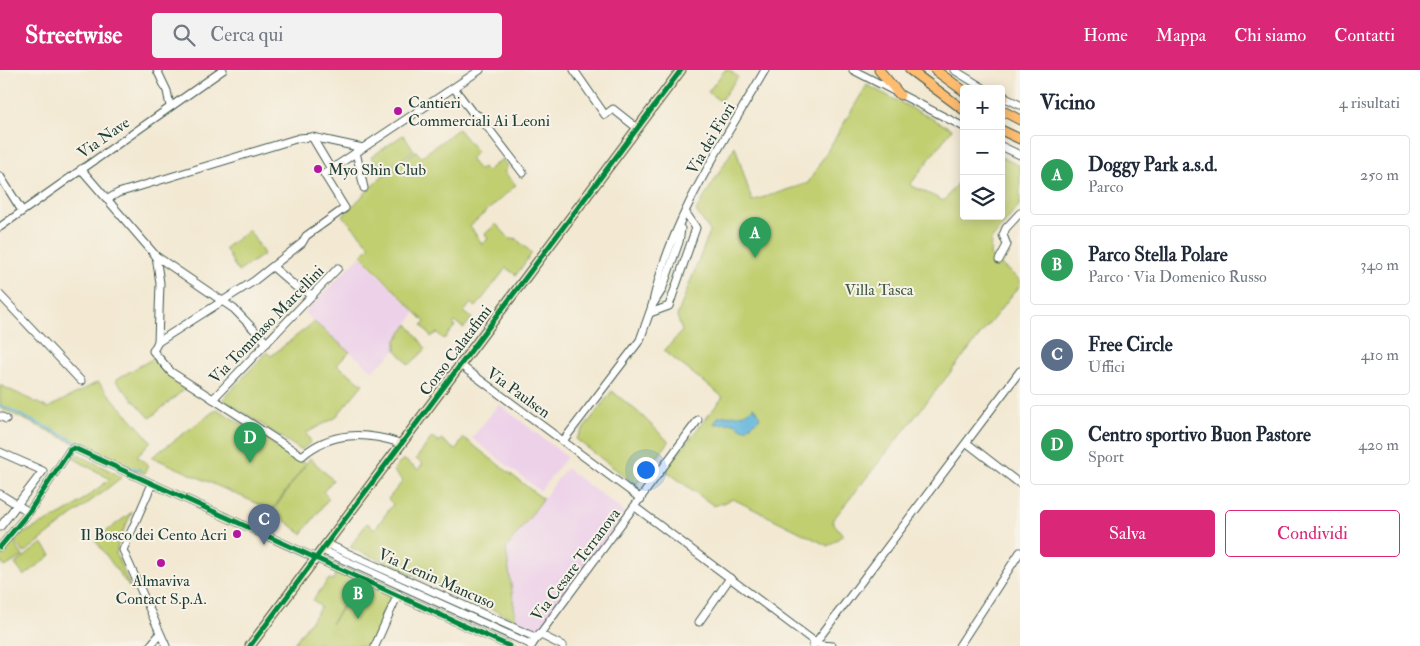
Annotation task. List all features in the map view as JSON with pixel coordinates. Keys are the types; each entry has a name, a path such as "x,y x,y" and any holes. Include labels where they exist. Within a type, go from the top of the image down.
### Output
{"main road":[{"path":"880,70 900,95"},
{"path":"910,70 960,107"},
{"path":"935,70 960,89"},
{"name":"Corso Calatafimi","path":"250,646 677,72"},
{"path":"1005,112 1020,120"},
{"path":"1005,132 1020,139"}],"street":[{"path":"157,70 167,90 170,106"},
{"name":"Via Nave","path":"0,227 223,70"},
{"path":"158,342 223,302 273,267 302,243 306,236 345,208 324,174 480,70"},
{"path":"574,70 605,115 613,109 637,128"},
{"name":"Via dei Fiori","path":"563,441 640,340 651,309 662,290 679,242 682,222 696,189 765,70"},
{"path":"853,70 960,125"},
{"path":"954,70 978,85"},
{"path":"454,88 472,112 479,116 523,172"},
{"path":"1005,98 1020,105"},
{"path":"108,199 118,193 299,138 312,137 360,150"},
{"path":"312,137 331,169"},
{"path":"1005,148 1020,155"},
{"path":"360,150 364,188"},
{"path":"81,169 156,256 234,309 267,342"},
{"path":"0,176 22,211"},
{"path":"651,309 668,306 696,228 686,213"},
{"path":"999,260 1008,245 1004,235 1006,228 1020,213"},
{"path":"156,256 160,283 158,342 153,351 171,372 302,456 322,442 348,436 379,436 400,443"},
{"path":"273,267 296,287 313,295"},
{"name":"Via Tommaso Marcellini","path":"213,399 338,268"},
{"path":"0,294 81,381"},
{"name":"Via Paulsen","path":"459,364 641,499"},
{"path":"814,644 1020,371"},
{"name":"Via Cesare Terranova","path":"531,646 698,420"},
{"path":"967,443 1020,484"},
{"path":"0,547 28,512 70,450 78,450 152,484 322,550"},
{"path":"0,452 44,472 0,527"},
{"path":"152,484 123,550 164,645"},
{"path":"0,494 28,512"},
{"path":"635,507 814,644 832,646"},
{"name":"Via Lenin Mancuso","path":"322,550 398,594 508,646"},
{"name":"Via Lenin Mancuso","path":"322,550 563,646"},
{"name":"Via Lenin Mancuso","path":"322,550 531,646"},
{"path":"959,646 1020,552"},
{"path":"699,622 730,578"},
{"path":"375,646 398,594"},
{"path":"150,646 160,634"}],"shaded area":[{"path":"360,256 415,313 396,340 396,350 373,371 304,313"},
{"path":"499,404 567,457 540,491 472,438"},
{"path":"566,468 625,512 538,630 516,620 506,549"}],"green space":[{"path":"725,70 729,70 738,77 720,101 708,92"},
{"name":"Villa Tasca","path":"867,85 952,129 910,185 944,201 960,179 960,220 1005,220 1005,159 1020,166 1020,204 991,240 990,256 1020,280 1020,285 832,521 843,535 828,546 733,499 714,506 665,470 723,397 664,351 682,331 677,316 710,231 696,211 735,146 752,201 808,183"},
{"path":"458,129 477,152 470,159 479,170 483,167 487,171 502,159 508,168 504,172 516,185 470,226 482,244 488,239 485,234 496,224 510,239 515,238 532,253 516,275 506,268 476,307 471,303 464,312 472,318 464,328 455,322 453,324 455,326 444,339 437,333 431,337 422,325 425,322 361,255 370,246 343,216 381,177 416,151 421,157"},
{"path":"403,135 414,150 383,173 371,157"},
{"path":"249,230 264,254 238,272 225,248"},
{"path":"314,322 350,352 337,365 363,384 335,418 306,433 311,442 301,450 223,399 267,352 271,356"},
{"path":"408,324 426,349 409,365 396,350 396,340"},
{"path":"154,358 165,372 187,387 150,418 115,380"},
{"path":"98,382 151,441 137,456 148,464 145,473 129,469 0,408 0,385 48,408"},
{"path":"612,391 638,412 669,442 636,485 576,439"},
{"path":"217,409 306,464 310,458 333,480 323,492 329,498 302,534 273,511 305,465 272,510 152,457"},
{"path":"432,437 439,442 441,439 455,450 464,438 543,499 506,549 516,620 350,547 367,523 375,529 393,504 388,499 403,481 393,471 403,459 418,470 423,464 416,459"},
{"path":"78,454 122,477 24,553 14,541 18,536 71,509 110,479 73,458"},
{"path":"132,512 119,540 116,554 132,591 95,540"},
{"path":"12,541 23,556 5,567 0,561 0,555"},
{"path":"42,543 51,555 24,576 15,564"},
{"path":"337,571 358,581 331,624 360,582 393,596 371,646 324,646 318,643 315,646 292,646 321,607 313,600 329,579 333,580"}],"water":[{"path":"753,407 757,410 760,418 746,429 740,428 735,423 714,424 718,417 746,413"}],"waterway":[{"path":"0,405 131,468 140,469"}],"cycle path":[{"path":"250,646 681,70"},
{"path":"0,547 29,512 70,450 74,448 509,646"}],"place":[{"name":"Cantieri Commerciali Ai Leoni","path":"398,111"},
{"name":"Myo Shin Club","path":"318,169"},
{"name":"Doggy Park a.s.d.","path":"755,258"},
{"name":"Centro sportivo Buon Pastore","path":"250,463"},
{"name":"Il Bosco dei Cento Acri","path":"237,534"},
{"name":"Free Circle","path":"264,545"},
{"name":"Almaviva Contact S.p.A.","path":"161,563"},
{"name":"Parco Stella Polare","path":"358,619"}]}
